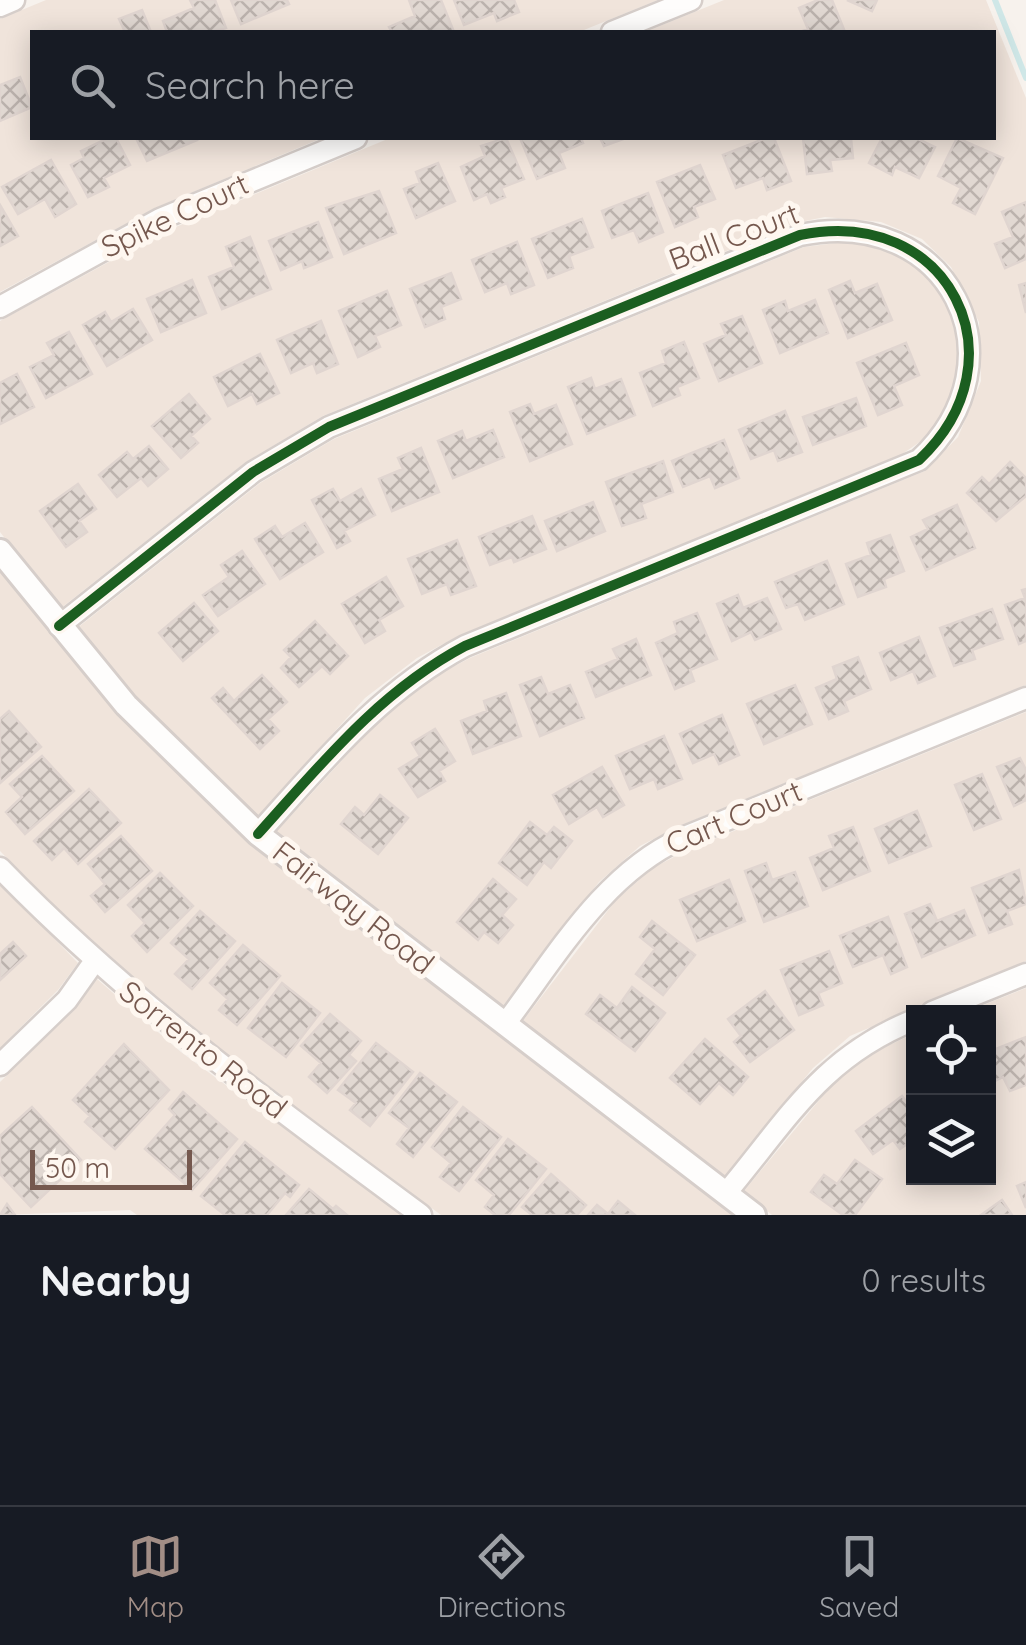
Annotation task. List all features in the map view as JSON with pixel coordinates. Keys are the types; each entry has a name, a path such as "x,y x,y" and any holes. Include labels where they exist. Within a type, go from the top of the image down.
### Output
{"street":[{"path":"0,6 14,0"},
{"path":"617,30 691,0"},
{"name":"Spike Court","path":"0,307 160,219 351,140"},
{"name":"Ball Court","path":"59,626 254,472 328,428 800,235 854,229 880,234 918,250 944,275 968,324 970,377 948,430 919,460 466,646 423,668 374,707 258,834"},
{"name":"Fairway Road","path":"0,551 59,626 156,736 258,834 754,1215"},
{"name":"Cart Court","path":"505,1024 608,891 646,857 1026,698"},
{"name":"Sorrento Road","path":"0,868 94,962 187,1042 421,1215"},
{"path":"0,1065 66,1000 94,962"},
{"path":"949,1005 1026,974"},
{"path":"727,1192 833,1065 868,1040 906,1023"}],"shaded area":[{"path":"46,0 658,0 584,30 30,30 30,140 317,140 155,208 0,292 0,19"},
{"path":"724,0 986,0 1026,98 1026,685 677,827 640,846 599,882 502,1007 275,833 382,717 430,679 470,658 925,471 958,437 981,381 979,322 951,267 922,239 881,222 825,217 795,223 323,416 246,462 60,609 0,532 0,321 166,231 385,140 996,140 996,30 650,30"},
{"path":"853,241 902,255 924,270 944,296 960,342 959,374 939,422 927,437 895,459 460,635 417,658 365,698 257,817 163,727 76,629 260,483 334,439 804,247"},
{"path":"0,570 119,714 258,851 736,1215 441,1215 194,1032 86,939 0,851"},
{"path":"1026,712 1026,961 923,1005 906,1005 906,1012 850,1036 813,1068 725,1176 522,1022 616,900 653,868 687,850"},
{"path":"0,883 78,963 58,990 0,1048"},
{"path":"97,979 181,1052 402,1215 137,1215 130,1210 0,1215 0,1082 75,1009"},
{"path":"1026,988 1026,1215 772,1215 744,1191 840,1075 862,1058 906,1037 906,1185 996,1185 996,1005 984,1005"}],"building":[{"path":"190,0 215,0 226,28 166,30 163,21 194,8"},
{"path":"231,0 287,0 289,4 241,24"},
{"path":"409,0 441,0 453,30 389,27 415,16"},
{"path":"454,0 514,0 519,12 497,21 494,13 464,25"},
{"path":"818,0 832,0 844,30 805,30 799,8"},
{"path":"847,0 877,0 872,11"},
{"path":"142,10 150,30 124,30 119,19"},
{"path":"20,77 30,108 0,121 0,85"},
{"path":"104,140 117,140 130,165 104,178 109,187 88,197 71,165 84,158 81,151"},
{"path":"137,140 197,140 147,161"},
{"path":"507,140 524,179 501,188 505,197 491,203 487,194 474,200 461,167 485,156 481,146"},
{"path":"521,140 582,140 583,143 559,153 565,168 537,179"},
{"path":"761,140 775,140 791,181 767,190 763,178 736,188 723,155"},
{"path":"803,140 851,140 853,158 830,160 832,171 807,174"},
{"path":"881,140 920,140 935,147 919,178 895,167 892,175 869,163"},
{"path":"956,140 1003,158 975,214 953,203 961,188 938,176"},
{"path":"51,160 76,204 55,217 45,199 18,214 2,187"},
{"path":"438,163 455,201 416,218 404,189 420,183 416,172"},
{"path":"700,165 715,199 694,207 698,217 675,227 657,182"},
{"path":"379,191 396,233 344,254 326,208"},
{"path":"648,193 663,232 639,242 634,230 612,238 602,211"},
{"path":"1026,202 1026,259 1005,268 995,244 1013,237 1002,212"},
{"path":"0,205 18,236 0,246"},
{"path":"582,219 593,247 569,256 573,268 548,278 532,239"},
{"path":"318,222 332,257 304,268 302,261 281,270 269,241"},
{"path":"250,237 271,289 222,309 209,277 234,267 226,247"},
{"path":"517,242 534,285 511,294 507,283 485,292 472,260"},
{"path":"451,273 461,299 441,307 445,319 425,327 410,289"},
{"path":"192,280 206,313 161,332 147,299"},
{"path":"850,281 855,293 877,284 892,320 848,338 829,290"},
{"path":"1026,283 1026,313 1019,285"},
{"path":"387,291 401,325 375,336 380,347 358,357 339,311"},
{"path":"815,300 828,333 780,353 763,310 785,301 788,311"},
{"path":"133,309 152,340 107,366 83,325 105,312 111,322"},
{"path":"742,316 762,363 719,381 704,344 726,335 721,324"},
{"path":"321,321 338,364 317,373 313,363 291,373 277,340"},
{"path":"69,332 92,374 46,398 30,367 54,355 47,343"},
{"path":"684,342 699,378 677,387 680,395 653,406 640,373 666,363 662,351"},
{"path":"906,343 919,375 894,386 902,405 878,415 857,363"},
{"path":"260,354 279,393 257,404 252,394 228,406 214,377"},
{"path":"17,374 34,407 0,424 0,383"},
{"path":"591,378 595,389 621,379 635,415 587,434 568,387"},
{"path":"189,394 210,419 191,436 198,443 181,458 152,426"},
{"path":"856,398 866,426 813,445 803,417"},
{"path":"530,404 534,414 556,405 572,444 530,461 510,412"},
{"path":"785,411 802,452 778,461 774,450 751,459 739,430"},
{"path":"493,430 504,457 453,478 438,441 462,431 466,441"},
{"path":"724,440 739,478 715,488 710,476 683,487 672,461"},
{"path":"149,446 168,469 148,486 141,478 117,497 99,475 127,452 133,459"},
{"path":"421,448 439,492 392,511 379,479 403,469 398,458"},
{"path":"663,461 673,492 641,504 646,518 622,526 606,482"},
{"path":"1010,462 1026,478 1026,496 996,521 967,493 982,477 989,484"},
{"path":"78,484 96,509 79,521 87,532 66,547 40,511"},
{"path":"333,489 340,501 361,489 375,515 344,531 350,541 337,548 312,500"},
{"path":"593,502 605,531 557,551 545,521"},
{"path":"957,505 975,548 926,570 911,537 928,529 923,520"},
{"path":"532,516 546,549 514,562 512,557 490,565 479,537"},
{"path":"305,523 323,552 280,579 255,539 275,526 282,537"},
{"path":"890,535 904,571 884,579 886,587 858,597 846,564 871,555 867,543"},
{"path":"457,540 476,586 451,595 447,584 422,594 408,559"},
{"path":"242,551 265,584 218,616 203,595 229,577 221,565"},
{"path":"827,561 844,604 805,620 798,604 786,608 775,582"},
{"path":"386,577 403,606 379,620 385,631 365,643 342,604"},
{"path":"1026,589 1026,641 1019,644 1005,605 1025,598 1022,590"},
{"path":"738,595 743,608 767,598 781,629 755,640 751,632 732,641 717,604"},
{"path":"194,603 218,631 183,661 159,633"},
{"path":"992,609 1003,639 972,650 975,659 954,666 940,628"},
{"path":"697,613 717,659 690,670 694,681 675,689 656,643 678,633 674,622"},
{"path":"315,621 348,656 330,674 322,666 299,687 281,668 291,657 284,650"},
{"path":"919,637 935,676 918,683 913,671 891,680 880,653"},
{"path":"636,639 651,675 596,697 586,672 618,659 613,649"},
{"path":"858,657 871,689 844,701 848,711 829,719 816,688 837,679 833,667"},
{"path":"262,675 287,702 268,719 279,731 260,749 212,698 223,688 234,701"},
{"path":"541,677 548,694 570,685 584,718 540,736 520,685"},
{"path":"795,685 812,724 764,744 747,704"},
{"path":"506,693 521,736 473,754 461,721 487,711 484,701"},
{"path":"9,711 41,747 0,783 0,719"},
{"path":"722,715 739,755 719,764 714,754 693,763 680,734"},
{"path":"435,729 455,761 439,771 445,781 418,797 399,769 420,756 412,743"},
{"path":"664,736 682,779 658,789 654,779 630,789 616,756"},
{"path":"42,756 74,791 25,834 6,812 22,797 10,784"},
{"path":"1020,758 1026,770 1026,800 1014,806 997,767"},
{"path":"602,767 624,805 603,817 597,807 569,824 553,795"},
{"path":"982,774 1001,819 974,830 955,785"},
{"path":"89,789 121,823 78,864 64,848 52,860 34,841"},
{"path":"380,795 408,818 378,854 341,824 355,807 364,815"},
{"path":"917,811 931,846 889,863 875,829"},
{"path":"530,822 547,835 554,827 572,841 551,868 544,862 527,885 499,863"},
{"path":"853,827 870,871 823,890 810,858 834,848 829,836"},
{"path":"121,836 152,871 105,912 91,896 105,884 88,864"},
{"path":"766,863 772,880 795,872 808,906 764,922 745,871"},
{"path":"1019,870 1026,904 1007,911 1012,924 989,933 972,888"},
{"path":"160,873 193,906 147,952 132,936 145,923 128,905"},
{"path":"493,879 516,899 502,915 513,925 498,943 484,932 478,940 457,922"},
{"path":"729,880 745,921 697,941 680,900"},
{"path":"930,904 937,921 964,910 975,935 922,957 905,914"},
{"path":"200,911 235,941 192,989 175,974 189,959 171,943"},
{"path":"888,917 907,967 891,974 883,955 853,967 840,936"},
{"path":"652,921 695,955 663,995 636,974 655,949 640,937"},
{"path":"13,942 26,956 0,980 0,954"},
{"path":"243,945 280,976 237,1025 219,1010 228,999 210,983"},
{"path":"829,951 842,983 818,993 823,1005 799,1015 781,970"},
{"path":"282,983 320,1013 286,1057 248,1028"},
{"path":"632,987 665,1013 635,1051 586,1014 600,995 617,1008"},
{"path":"765,991 794,1030 750,1062 734,1042 741,1036 728,1019"},
{"path":"330,1014 361,1041 349,1055 356,1061 327,1093 309,1077 321,1063 301,1046"},
{"path":"1026,1037 1026,1085 1010,1091 1003,1077 996,1080 996,1049"},
{"path":"705,1039 748,1077 733,1095 719,1083 700,1104 670,1078"},
{"path":"376,1043 413,1072 370,1126 350,1110 356,1103 338,1090"},
{"path":"124,1044 169,1090 115,1149 85,1122 90,1116 73,1100"},
{"path":"420,1073 457,1102 413,1157 397,1144 409,1128 389,1113"},
{"path":"183,1092 237,1139 192,1190 145,1149 175,1115 169,1109"},
{"path":"902,1096 906,1101 906,1145 900,1149 893,1140 873,1154 856,1131"},
{"path":"32,1107 81,1160 31,1207 0,1174 0,1136"},
{"path":"463,1107 501,1137 459,1191 440,1177 451,1163 432,1147"},
{"path":"508,1139 546,1169 509,1215 495,1215 485,1207 494,1195 476,1180"},
{"path":"245,1142 299,1185 290,1197 285,1193 267,1215 225,1215 201,1196"},
{"path":"855,1160 882,1179 855,1215 843,1215 811,1192 824,1175 837,1184"},
{"path":"551,1174 586,1205 577,1215 532,1215 522,1207"},
{"path":"1026,1182 1026,1208 1017,1186"},
{"path":"309,1189 333,1209 336,1206 347,1215 286,1215"},
{"path":"1002,1200 1012,1215 981,1215"},
{"path":"618,1201 635,1215 588,1215 597,1205 608,1214"},
{"path":"7,1204 15,1215 0,1215"}],"waterway":[{"path":"995,0 1026,78"}],"cycle path":[{"path":"59,626 253,472 329,427 800,235 852,232 896,243 931,266 956,298 968,337 966,378 951,420 919,460 465,646 434,664 379,707 329,755 258,834"}]}
